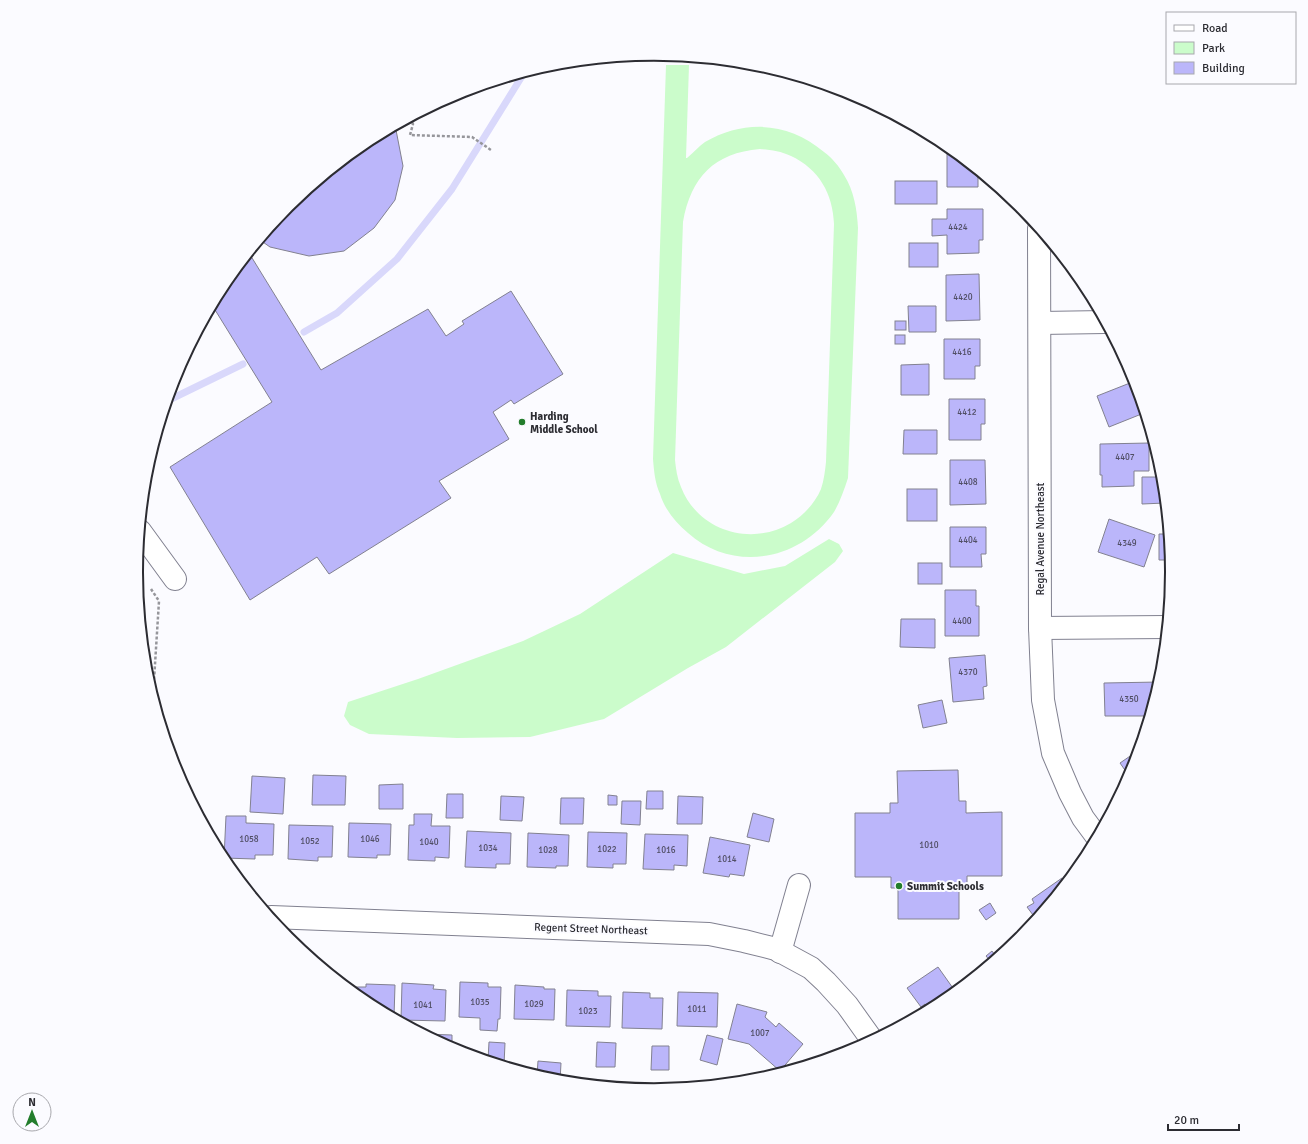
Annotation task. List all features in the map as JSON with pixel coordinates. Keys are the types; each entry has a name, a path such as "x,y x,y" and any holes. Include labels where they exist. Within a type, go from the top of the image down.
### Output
{"street":[{"name":"Regal Avenue Northeast","path":"1039,236 1040,628 1043,700 1053,753 1070,793 1083,818 1094,833"},
{"path":"1040,323 1100,322"},
{"path":"144,537 175,579"},
{"path":"1040,628 1162,627"},
{"path":"780,952 799,885"},
{"name":"Regent Street Northeast","path":"279,918 709,934 744,940 776,949 811,968 847,1005 869,1035"}],"path":[{"path":"413,122 414,124 410,135 472,137 491,150"},
{"path":"148,583 158,601 154,677"}],"green space":[{"path":"666,65 689,65 686,158 705,142 736,130 751,127 766,127 782,130 810,142 827,154 840,168 853,194 858,228 848,478 834,512 820,529 803,542 785,551 765,556 745,557 725,553 706,546 679,525 668,511 658,490 653,459","holes":["760,149 787,154 801,161 817,175 823,184 831,203 834,224 826,462 824,479 819,494 809,508 800,516 791,523 775,530 759,534 743,534 727,530 713,524 700,515 689,502 681,487 677,474 675,460 683,222 692,192 707,170 730,156 744,151"]},
{"path":"829,539 839,544 843,551 835,562 726,647 688,668 604,719 530,737 457,738 369,734 350,725 344,716 348,702 418,679 523,641 580,614 673,553 744,574 785,566"}],"building":[{"path":"396,131 403,166 395,200 374,228 344,251 309,256 270,247 264,243 317,188 370,147"},
{"path":"947,154 978,178 978,187 947,187"},
{"path":"895,181 937,181 937,204 895,204"},
{"path":"947,209 983,209 983,240 979,240 979,253 947,254 947,235 932,236 932,219 947,219"},
{"path":"909,243 938,243 938,267 909,267"},
{"path":"252,258 321,370 428,309 446,336 464,324 462,321 511,291 563,374 514,404 511,400 493,412 509,439 439,481 451,498 329,574 317,557 250,600 170,467 272,402 215,310"},
{"path":"979,274 980,320 946,321 946,275"},
{"path":"908,306 936,306 936,332 909,332"},
{"path":"895,321 906,321 906,330 895,330"},
{"path":"895,335 905,335 905,344 895,344"},
{"path":"944,339 980,339 980,366 975,366 975,379 944,379"},
{"path":"929,364 929,395 901,395 901,365"},
{"path":"1129,383 1140,415 1109,427 1097,396"},
{"path":"949,399 985,399 985,424 981,424 981,440 949,440"},
{"path":"904,430 937,430 937,454 903,454"},
{"path":"1149,443 1149,471 1134,471 1134,486 1102,487 1102,475 1100,475 1100,444"},
{"path":"950,460 985,460 986,504 950,505"},
{"path":"1142,477 1156,477 1161,503 1142,504"},
{"path":"907,489 937,489 937,521 907,521"},
{"path":"1109,519 1155,535 1144,567 1098,552"},
{"path":"950,527 986,527 986,554 981,554 982,567 950,567"},
{"path":"1159,534 1164,534 1165,560 1159,560"},
{"path":"918,563 942,563 942,584 918,584"},
{"path":"945,590 976,590 976,606 979,606 979,636 945,636"},
{"path":"901,619 935,619 935,648 900,647"},
{"path":"985,655 987,686 983,687 984,699 953,702 949,658"},
{"path":"1153,682 1144,716 1105,716 1104,683"},
{"path":"942,700 947,723 923,728 918,705"},
{"path":"1131,756 1125,770 1120,763"},
{"path":"958,770 959,801 966,801 966,813 1002,812 1002,876 967,876 967,887 959,887 959,919 898,919 898,888 891,888 891,877 855,877 855,813 890,813 890,803 898,803 897,771"},
{"path":"313,775 346,776 345,805 312,805"},
{"path":"252,776 285,778 283,814 250,812"},
{"path":"403,784 403,809 379,809 379,785"},
{"path":"647,791 663,791 663,809 646,809"},
{"path":"447,794 463,794 463,818 446,818"},
{"path":"608,795 617,796 617,805 608,805"},
{"path":"501,796 524,797 522,821 500,820"},
{"path":"678,796 703,797 702,824 677,824"},
{"path":"561,798 584,798 583,824 560,824"},
{"path":"622,801 641,801 640,825 621,824"},
{"path":"753,813 774,819 769,842 747,837"},
{"path":"414,814 432,814 431,826 450,826 449,858 435,857 435,861 408,860 409,825 414,825"},
{"path":"226,816 246,816 246,823 274,824 273,855 255,855 255,859 231,858 224,849"},
{"path":"349,823 391,824 390,855 377,855 377,858 348,857"},
{"path":"289,825 333,826 332,857 318,857 318,861 288,859"},
{"path":"467,831 511,833 510,864 496,864 496,868 465,867"},
{"path":"588,832 627,833 626,864 613,864 613,868 587,867"},
{"path":"528,833 569,835 568,866 556,866 556,868 527,867"},
{"path":"645,834 688,835 687,866 674,865 674,870 643,869"},
{"path":"710,837 750,845 744,876 730,874 729,877 703,873"},
{"path":"1062,878 1033,915 1027,907 1034,903 1032,899"},
{"path":"990,903 996,913 986,920 979,910"},
{"path":"992,951 994,953 988,958 986,956"},
{"path":"938,967 952,987 921,1007 907,988"},
{"path":"460,982 488,983 488,987 501,987 500,1019 498,1019 497,1031 480,1030 480,1018 459,1017"},
{"path":"402,983 434,985 433,989 446,990 445,1021 408,1020 401,1017"},
{"path":"366,984 395,985 394,1013 356,987 366,987"},
{"path":"515,985 555,989 554,1020 514,1019"},
{"path":"567,990 598,991 598,996 611,996 610,1027 566,1026"},
{"path":"623,992 650,993 650,998 663,998 662,1029 622,1028"},
{"path":"678,992 718,993 717,1027 677,1026"},
{"path":"737,1004 767,1012 765,1017 776,1027 779,1023 803,1044 784,1066 777,1068 749,1044 728,1039"},
{"path":"438,1034 452,1035 452,1041"},
{"path":"707,1035 723,1039 717,1065 700,1060"},
{"path":"489,1042 505,1043 504,1060 488,1055"},
{"path":"597,1042 616,1043 615,1067 596,1067"},
{"path":"652,1046 669,1046 669,1070 651,1070"},
{"path":"538,1061 561,1063 560,1074 537,1069"}],"waterway":[{"path":"304,332 337,313 397,259 452,189 521,78"},
{"path":"174,398 243,364"}],"place":[{"name":"Harding Middle School","path":"522,422"},
{"name":"Summit Schools","path":"899,886"}]}
